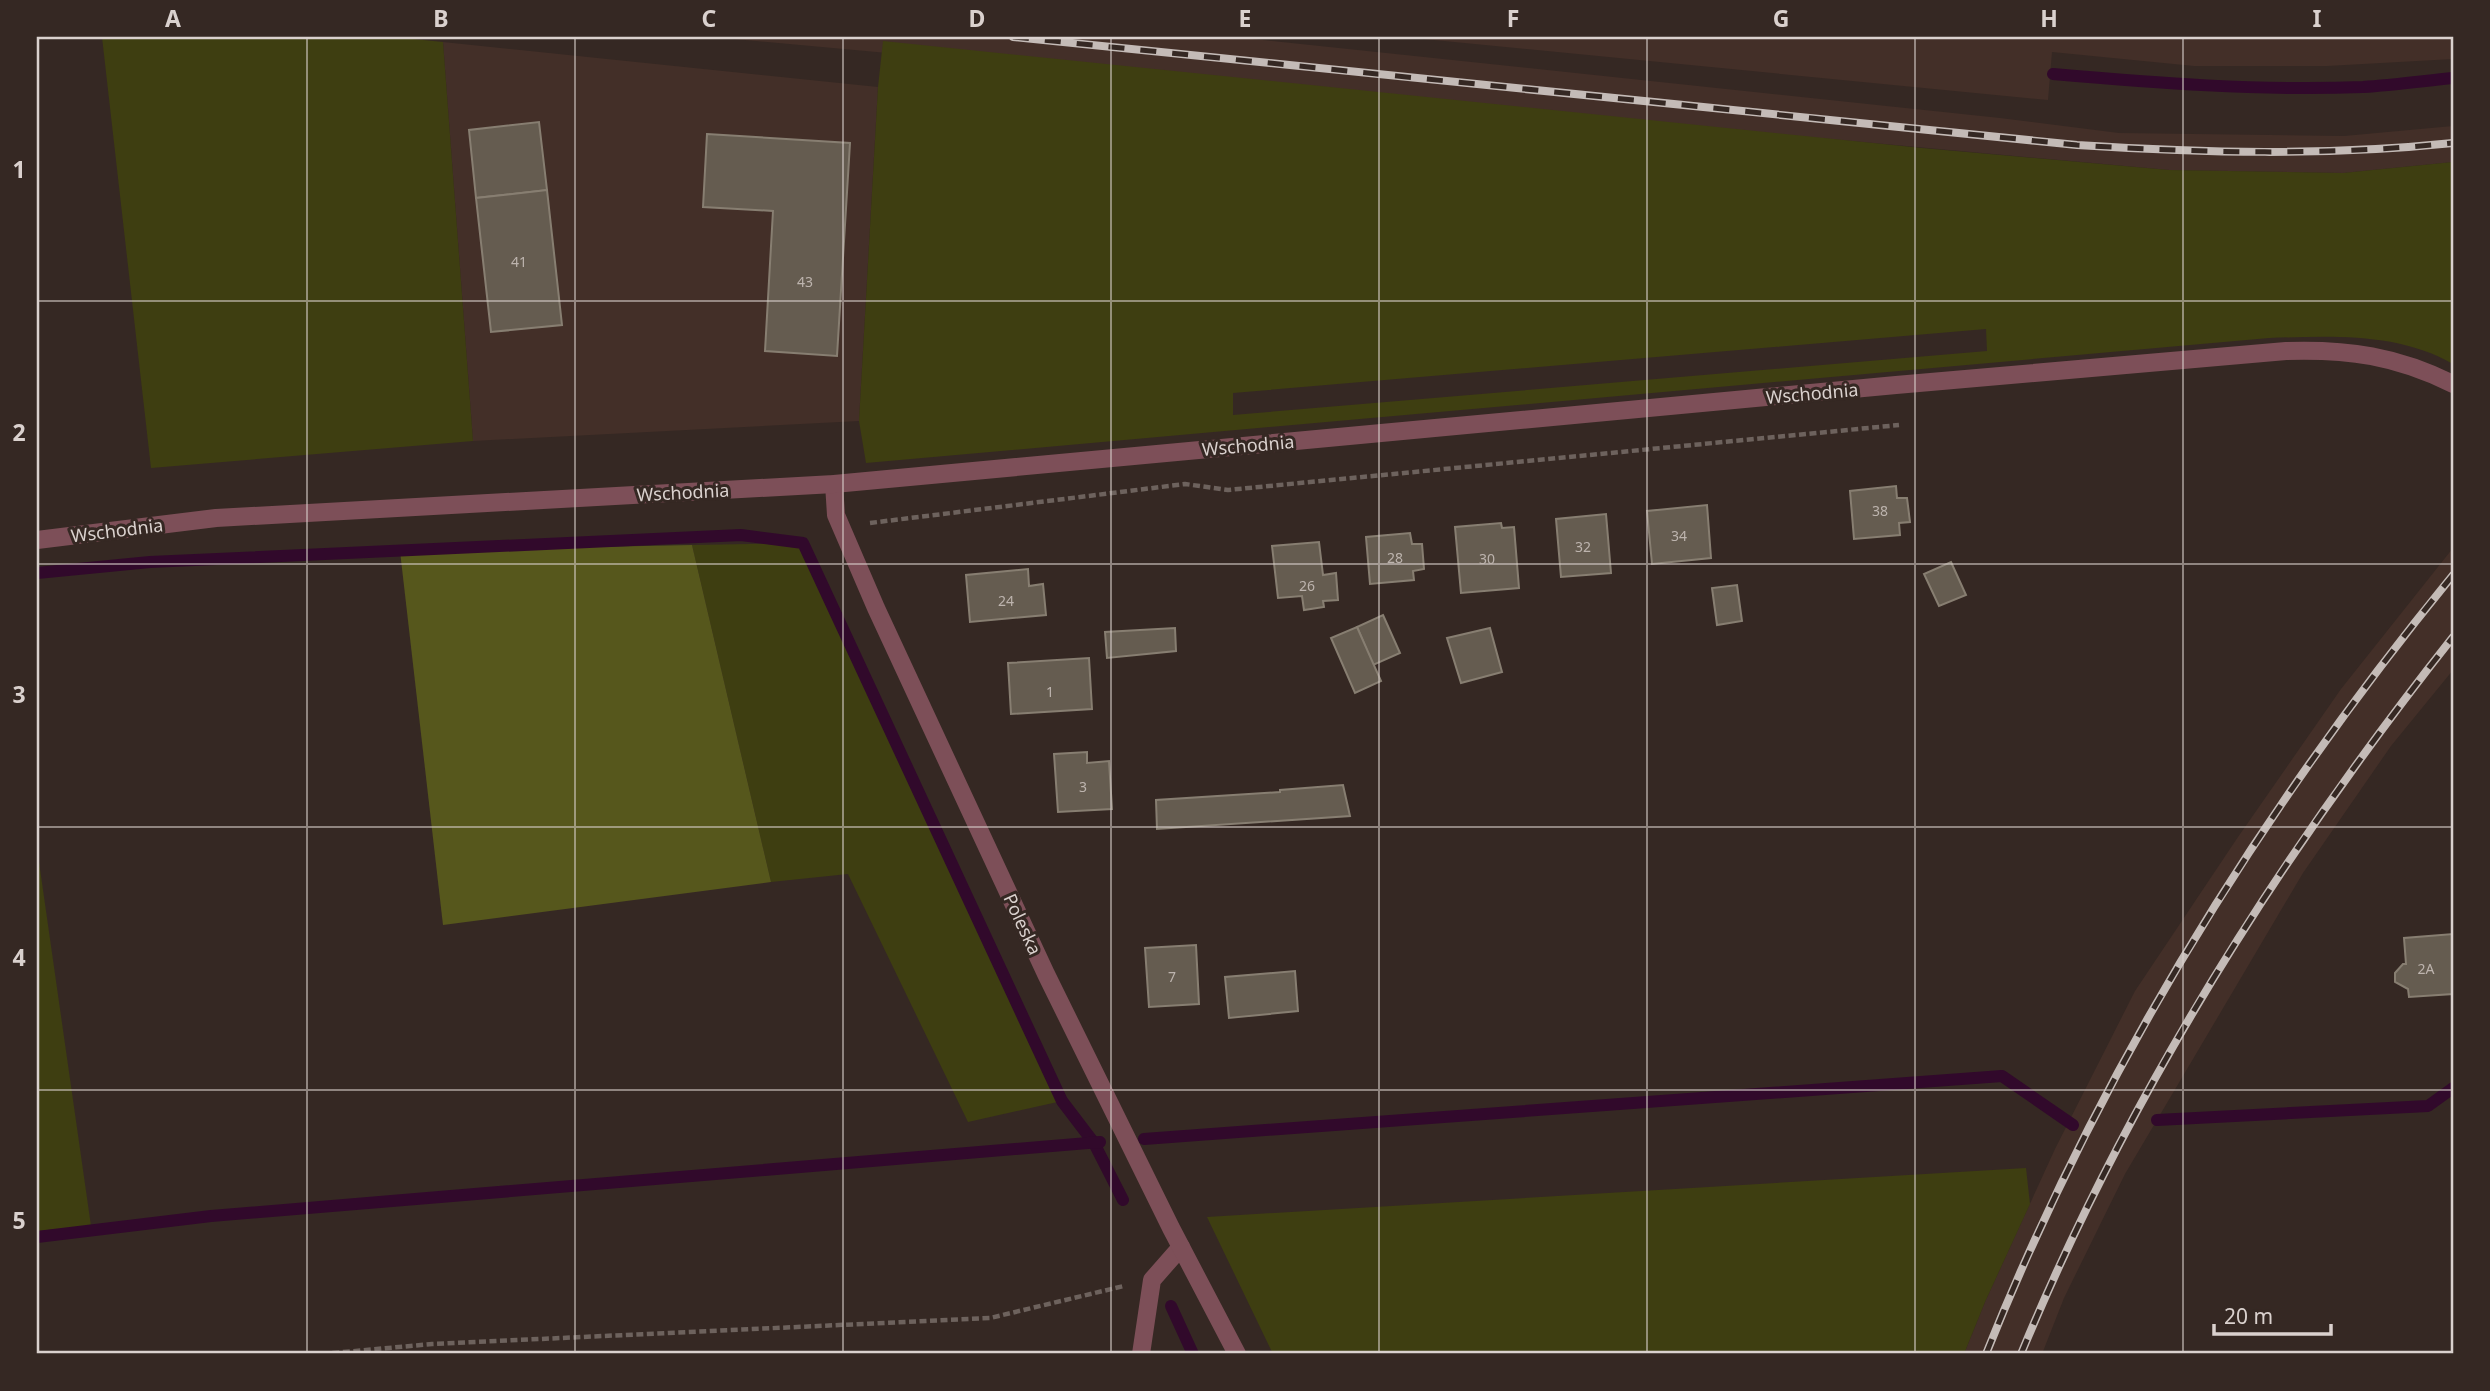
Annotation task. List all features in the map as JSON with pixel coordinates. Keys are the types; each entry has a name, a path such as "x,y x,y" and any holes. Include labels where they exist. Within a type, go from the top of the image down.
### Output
{"street":[{"name":"Wschodnia","path":"37,540 216,518 834,484 2286,351 2324,350 2377,356 2423,369 2453,384"},
{"name":"Poleska","path":"834,484 836,515 876,608 1046,974 1237,1354"},
{"path":"1141,1354 1152,1280 1181,1247"}],"path":[{"path":"841,527 1185,484 1228,490 1899,425"},
{"path":"322,1354 432,1344 990,1318 1152,1280"}],"shaded area":[{"path":"102,37 394,37 443,42 473,441 151,468"},
{"path":"712,37 1235,37 2119,133 2344,136 2453,126 2453,162 2343,173 2169,170"},
{"path":"1403,37 2453,37 2453,59 2327,66 2194,66 2052,52 2048,100"},
{"path":"883,41 1922,148 2169,170 2343,173 2453,162 2453,364 2410,346 2387,341 2340,337 2269,338 866,463 859,421","holes":["1986,329 1987,351 1233,415 1233,393"]},
{"path":"443,42 878,87 859,421 473,441"},
{"path":"803,543 1062,1101 968,1122 848,874 771,882 692,545"},
{"path":"692,545 771,882 443,925 400,551"},
{"path":"2453,548 2453,670 2391,746 2303,873 2125,1174 2064,1298 2042,1354 1964,1354 2055,1149 2135,991 2341,689"},
{"path":"37,848 91,1226 37,1231"},
{"path":"2026,1168 2030,1204 1964,1354 1273,1354 1207,1217"}],"building":[{"path":"539,122 547,190 476,198 469,130"},
{"path":"707,134 850,143 837,356 765,351 773,211 703,207"},
{"path":"547,190 562,325 491,332 476,198"},
{"path":"1896,486 1897,498 1907,498 1910,522 1899,523 1900,535 1854,539 1850,491"},
{"path":"1707,505 1711,558 1652,564 1647,511"},
{"path":"1606,514 1611,573 1561,577 1556,519"},
{"path":"1501,523 1502,528 1514,527 1519,588 1461,593 1455,527"},
{"path":"1410,533 1412,544 1422,544 1424,569 1413,571 1414,580 1370,584 1366,537"},
{"path":"1319,542 1323,575 1336,573 1338,600 1323,601 1324,607 1304,610 1302,596 1278,598 1272,546"},
{"path":"1951,562 1966,595 1939,606 1924,574"},
{"path":"1028,569 1029,586 1043,584 1046,615 970,622 966,575"},
{"path":"1737,585 1742,621 1717,625 1712,588"},
{"path":"1383,615 1400,653 1373,665 1357,627"},
{"path":"1357,627 1381,681 1355,693 1331,638"},
{"path":"1175,628 1176,651 1107,658 1105,632"},
{"path":"1490,628 1502,672 1461,683 1447,638"},
{"path":"1089,658 1092,709 1011,714 1008,663"},
{"path":"1087,752 1087,763 1109,761 1112,809 1058,812 1054,754"},
{"path":"1343,785 1350,816 1157,829 1156,800"},
{"path":"2453,934 2453,994 2409,997 2408,989 2395,982 2395,973 2406,964 2404,938"},
{"path":"1196,945 1199,1004 1149,1007 1145,948"},
{"path":"1295,971 1298,1011 1229,1018 1225,977"}],"waterway":[{"path":"2053,74 2285,88 2363,87 2453,78"},
{"path":"37,573 150,562 741,535 803,543 1062,1101 1094,1143 1123,1200"},
{"path":"1144,1139 2002,1076 2073,1125"},
{"path":"2157,1120 2428,1106 2453,1088"},
{"path":"37,1237 211,1216 1100,1142"},
{"path":"1171,1306 1193,1354"}],"railway":[{"path":"1013,37 2077,145 2265,152 2359,150 2453,143"},
{"path":"1986,1354 2031,1249 2080,1146 2190,947 2315,756 2382,664 2453,575"},
{"path":"2021,1354 2063,1258 2109,1164 2212,981 2327,805 2453,637"}]}
